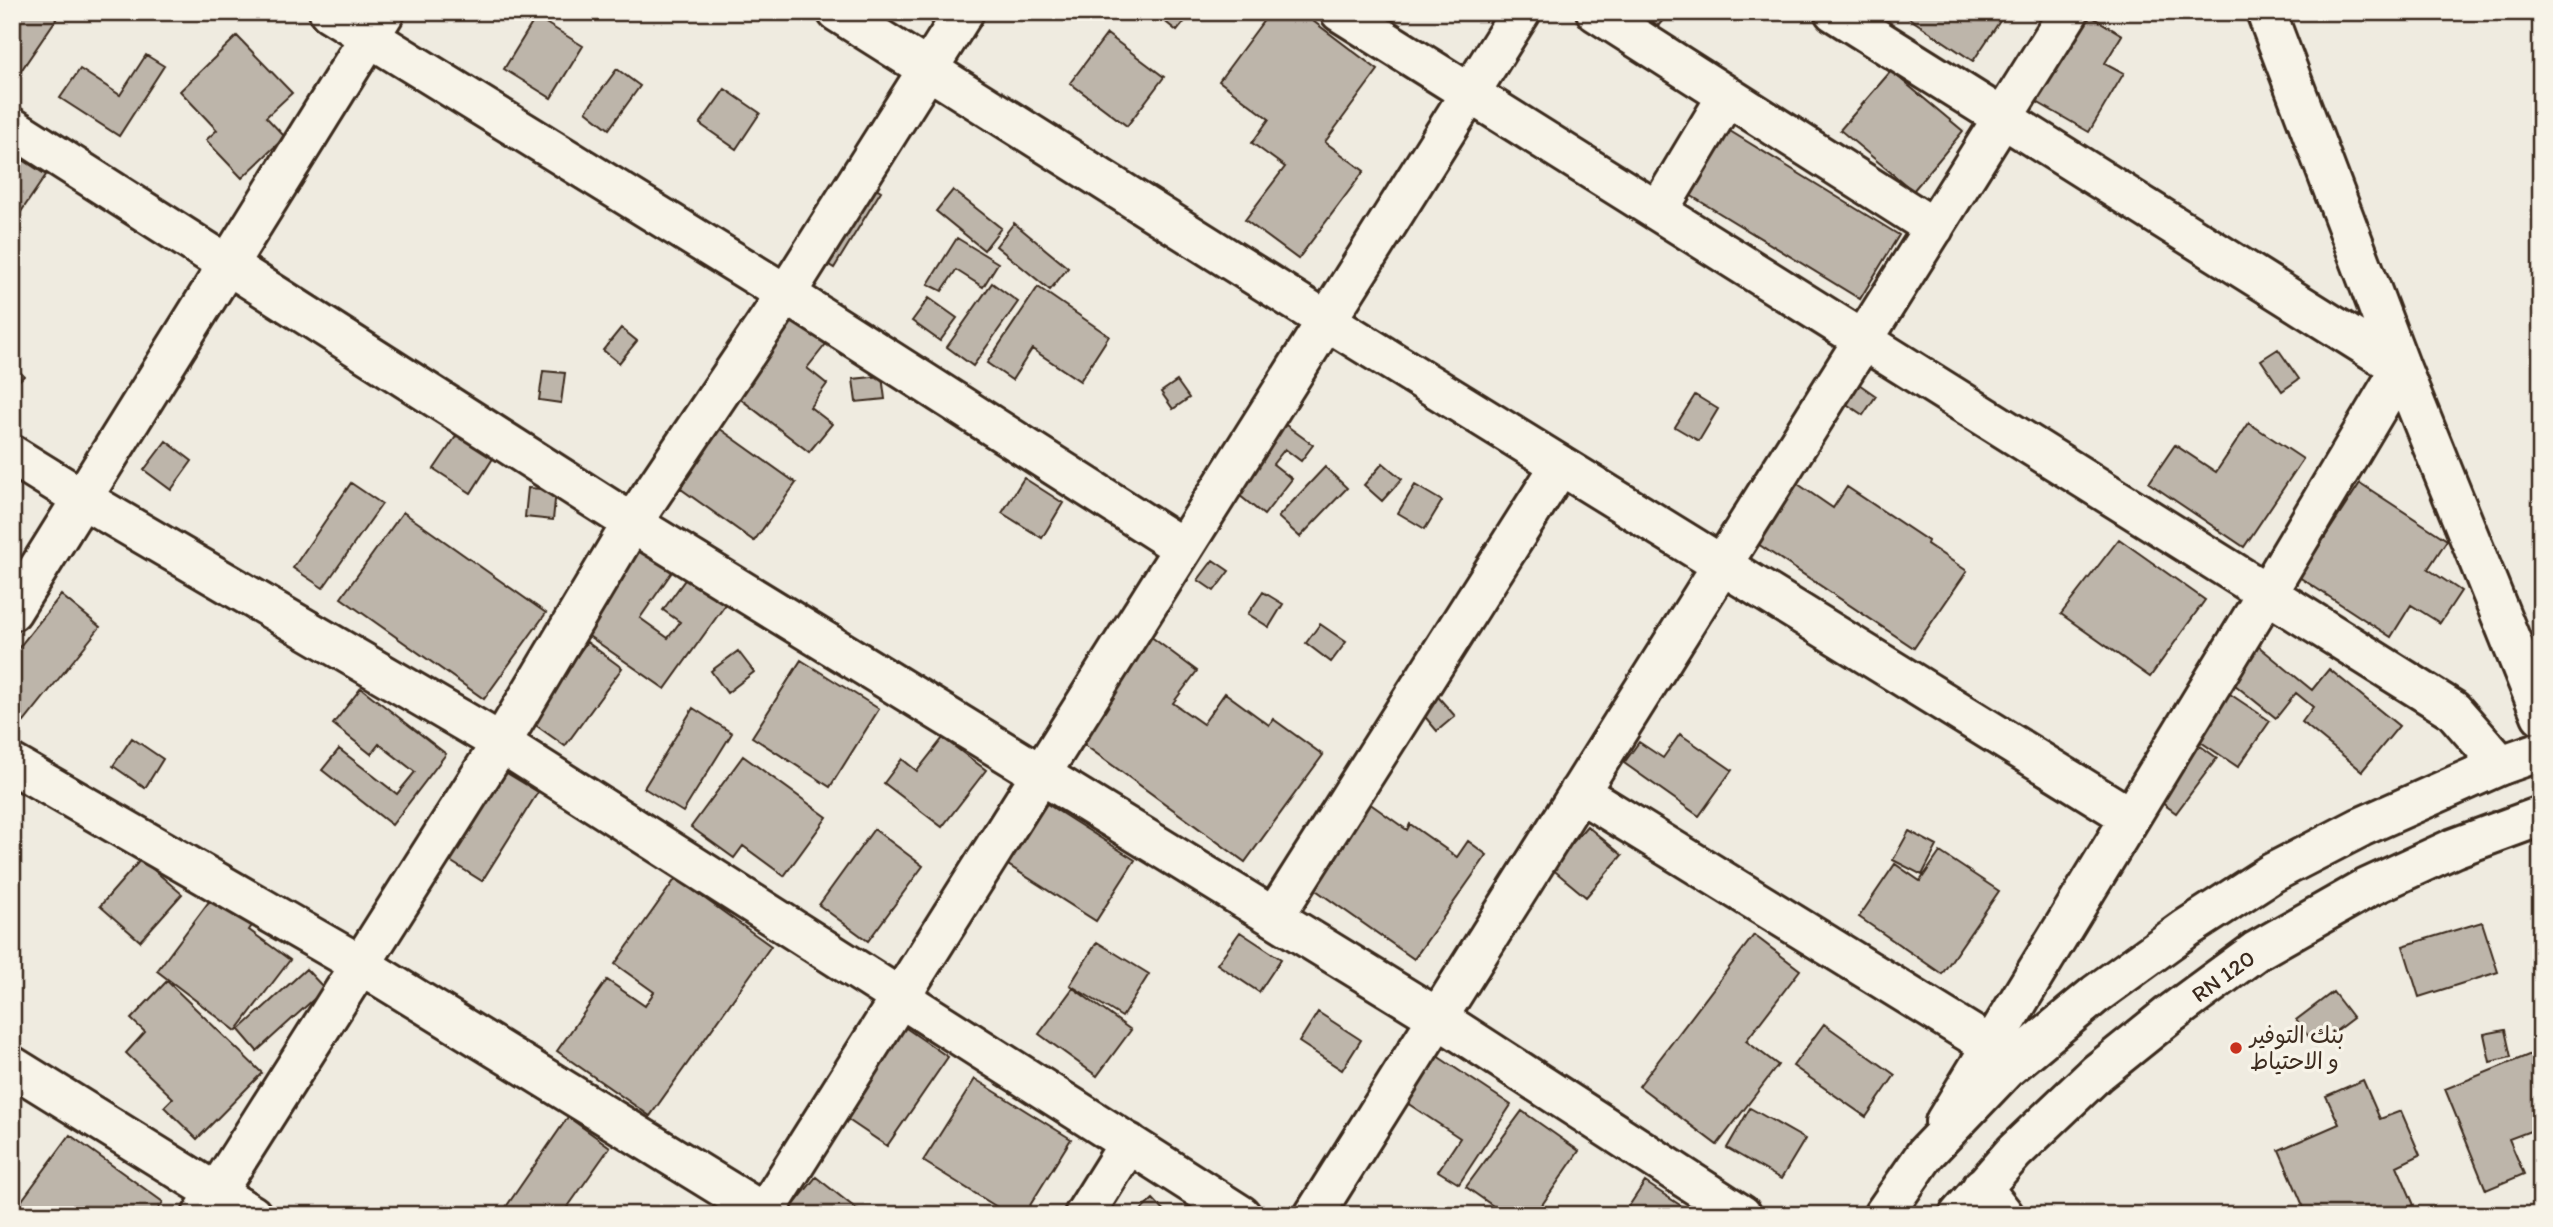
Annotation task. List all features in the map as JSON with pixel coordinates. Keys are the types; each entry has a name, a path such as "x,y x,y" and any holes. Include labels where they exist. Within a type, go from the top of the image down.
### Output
{"street":[{"path":"329,12 376,25 786,294 1183,548"},
{"path":"837,12 1327,321 2130,817"},
{"path":"209,1203 501,743 632,523 786,294 964,12"},
{"path":"1340,12 2454,710 2501,765"},
{"path":"12,764 361,965 763,1214 1521,12"},
{"path":"1596,12 1934,229"},
{"path":"1834,12 2401,368"},
{"path":"1314,1215 2069,12"},
{"path":"2266,12 2401,368 2541,715"},
{"path":"12,611 376,25"},
{"path":"1658,211 1727,96"},
{"path":"12,127 632,523 1438,1018 1742,1215"},
{"path":"1883,1215 1926,1153 1992,1046 2401,368"},
{"path":"12,455 501,743 1241,1215"},
{"path":"1275,917 1560,466"},
{"path":"1926,1153 2006,1069 2096,994 2187,928 2272,873 2361,827 2501,765 2541,751"},
{"path":"1579,792 1992,1046"},
{"name":"RN 120","path":"1982,1206 2014,1152 2097,1073 2169,1015 2256,951 2367,888 2454,848 2541,816"},
{"path":"12,1066 209,1203 252,1215"},
{"path":"1084,1215 1129,1143"}],"building":[{"path":"12,12 61,12 18,75 12,71"},
{"path":"1153,12 1186,12 1190,15 1177,31"},
{"path":"1270,12 1301,12 1378,70 1325,142 1364,171 1298,259 1245,220 1285,167 1252,143 1269,119 1219,81"},
{"path":"1642,12 1670,12 1658,26"},
{"path":"1900,12 2006,12 1973,61"},
{"path":"2084,12 2122,35 2105,63 2124,73 2089,132 2023,94"},
{"path":"536,17 583,46 551,98 504,69"},
{"path":"1107,34 1164,77 1127,126 1070,83"},
{"path":"237,36 292,93 266,117 285,137 242,178 206,140 217,130 180,91"},
{"path":"146,55 164,66 119,136 60,98 80,69 120,95"},
{"path":"617,69 640,86 609,129 586,111"},
{"path":"1891,71 1963,131 1913,191 1840,130"},
{"path":"725,89 760,113 736,149 700,124"},
{"path":"1725,128 1899,235 1860,299 1685,192"},
{"path":"23,160 46,175 12,225 12,176"},
{"path":"865,181 881,191 834,268 818,258"},
{"path":"953,190 1001,228 984,250 936,211"},
{"path":"1014,223 1068,268 1050,290 996,246"},
{"path":"957,238 998,263 983,287 956,270 942,291 928,284"},
{"path":"992,283 1018,302 973,366 947,347"},
{"path":"1038,287 1109,336 1080,381 1032,349 1012,380 987,363"},
{"path":"929,298 957,318 940,341 912,321"},
{"path":"785,311 826,344 807,368 827,384 810,407 832,424 809,452 725,387"},
{"path":"621,328 637,341 619,363 603,350"},
{"path":"2278,349 2299,379 2282,391 2261,360"},
{"path":"12,364 24,376 12,387"},
{"path":"543,371 565,373 561,403 539,400"},
{"path":"882,376 885,399 856,402 853,379"},
{"path":"1177,381 1189,398 1173,409 1161,392"},
{"path":"1856,382 1876,396 1863,415 1842,401"},
{"path":"1695,395 1718,409 1699,441 1675,427"},
{"path":"1275,417 1313,445 1301,461 1285,449 1273,464 1292,479 1264,515 1224,483"},
{"path":"2249,423 2303,459 2244,547 2149,483 2175,445 2216,472"},
{"path":"716,426 796,483 754,541 674,484"},
{"path":"461,429 497,452 471,493 434,469"},
{"path":"166,441 192,461 171,490 144,470"},
{"path":"1383,463 1402,479 1382,501 1364,485"},
{"path":"1325,467 1347,488 1300,537 1278,517"},
{"path":"1024,478 1063,503 1042,538 1002,513"},
{"path":"1795,482 1833,508 1847,487 1928,541 1927,544 1967,571 1914,648 1755,542"},
{"path":"351,483 382,504 323,588 293,568"},
{"path":"2360,483 2447,540 2428,569 2461,591 2440,623 2411,605 2391,637 2299,577"},
{"path":"1415,485 1442,501 1425,529 1398,513"},
{"path":"528,488 556,490 553,520 525,517"},
{"path":"403,512 546,613 484,699 341,598"},
{"path":"2119,539 2205,600 2150,677 2061,614"},
{"path":"640,545 674,569 640,618 668,638 680,622 663,610 687,577 726,604 665,689 580,630"},
{"path":"1213,560 1229,571 1214,591 1198,580"},
{"path":"1263,592 1283,604 1269,627 1248,614"},
{"path":"61,595 100,627 24,722 12,712 12,656"},
{"path":"1320,624 1346,642 1331,662 1306,643"},
{"path":"1146,633 1197,671 1173,703 1203,724 1225,693 1269,725 1273,719 1323,755 1245,862 1071,735"},
{"path":"2252,641 2312,690 2329,669 2399,726 2362,771 2302,722 2313,707 2296,693 2276,718 2224,676"},
{"path":"587,642 622,668 565,746 530,721"},
{"path":"738,651 754,672 727,693 711,671"},
{"path":"801,660 879,709 830,787 752,737"},
{"path":"361,688 446,754 392,825 322,770 339,749 397,794 415,772 379,744 371,754 333,724"},
{"path":"2221,688 2270,721 2238,767 2189,734"},
{"path":"1432,690 1455,716 1437,731 1415,705"},
{"path":"693,708 732,733 683,812 644,788"},
{"path":"2177,729 2217,758 2176,813 2136,784"},
{"path":"1680,734 1732,770 1699,816 1624,763 1639,742 1663,758"},
{"path":"132,738 163,759 145,788 113,766"},
{"path":"943,738 986,770 942,827 884,783 902,759 917,771"},
{"path":"743,756 827,817 784,876 743,846 734,858 691,827"},
{"path":"497,767 538,792 482,881 442,856"},
{"path":"1036,797 1135,860 1096,921 997,858"},
{"path":"1362,798 1407,830 1410,824 1457,857 1468,841 1487,855 1414,959 1303,881"},
{"path":"1587,826 1622,855 1586,897 1551,868"},
{"path":"874,829 923,866 868,941 819,905"},
{"path":"1909,831 1937,846 1922,875 1893,860"},
{"path":"1940,852 1999,891 1942,974 1859,917 1895,864 1920,881"},
{"path":"141,859 182,894 140,941 100,906"},
{"path":"676,878 771,946 650,1116 557,1051 607,980 645,1006 654,992 615,964"},
{"path":"214,895 253,924 249,930 290,960 236,1031 157,971"},
{"path":"2482,922 2498,972 2419,997 2403,946"},
{"path":"1240,932 1281,959 1259,992 1217,964"},
{"path":"1754,935 1800,970 1746,1041 1778,1065 1717,1145 1639,1086"},
{"path":"1097,942 1149,974 1122,1017 1070,985"},
{"path":"306,969 325,989 257,1051 239,1030"},
{"path":"167,981 262,1073 197,1139 164,1107 173,1098 126,1053 145,1032 131,1019"},
{"path":"1073,988 1131,1030 1097,1076 1039,1034"},
{"path":"2333,992 2353,1018 2316,1046 2296,1020"},
{"path":"1318,1012 1361,1040 1342,1070 1299,1042"},
{"path":"900,1024 948,1057 887,1146 838,1113"},
{"path":"1824,1024 1895,1075 1866,1117 1793,1066"},
{"path":"2505,1030 2511,1057 2490,1062 2484,1034"},
{"path":"2541,1050 2541,1127 2509,1139 2524,1174 2486,1190 2445,1089"},
{"path":"1434,1054 1511,1105 1459,1184 1438,1171 1460,1138 1404,1101"},
{"path":"975,1079 1071,1139 1024,1215 1010,1215 923,1161"},
{"path":"2363,1080 2380,1119 2401,1111 2420,1155 2397,1166 2414,1205 2391,1215 2307,1215 2279,1150 2339,1124 2326,1096"},
{"path":"1750,1108 1805,1139 1781,1179 1727,1148"},
{"path":"1522,1111 1579,1151 1535,1215 1506,1215 1466,1187"},
{"path":"568,1117 610,1147 562,1215 517,1215 506,1207"},
{"path":"70,1135 163,1202 154,1215 28,1215 17,1207"},
{"path":"816,1177 859,1211 856,1215 786,1215"},
{"path":"1645,1182 1695,1215 1623,1215"},
{"path":"1153,1199 1168,1215 1136,1215"}],"place":[{"name":"بنك التوفير و الاحتياط","path":"2236,1048"}]}
